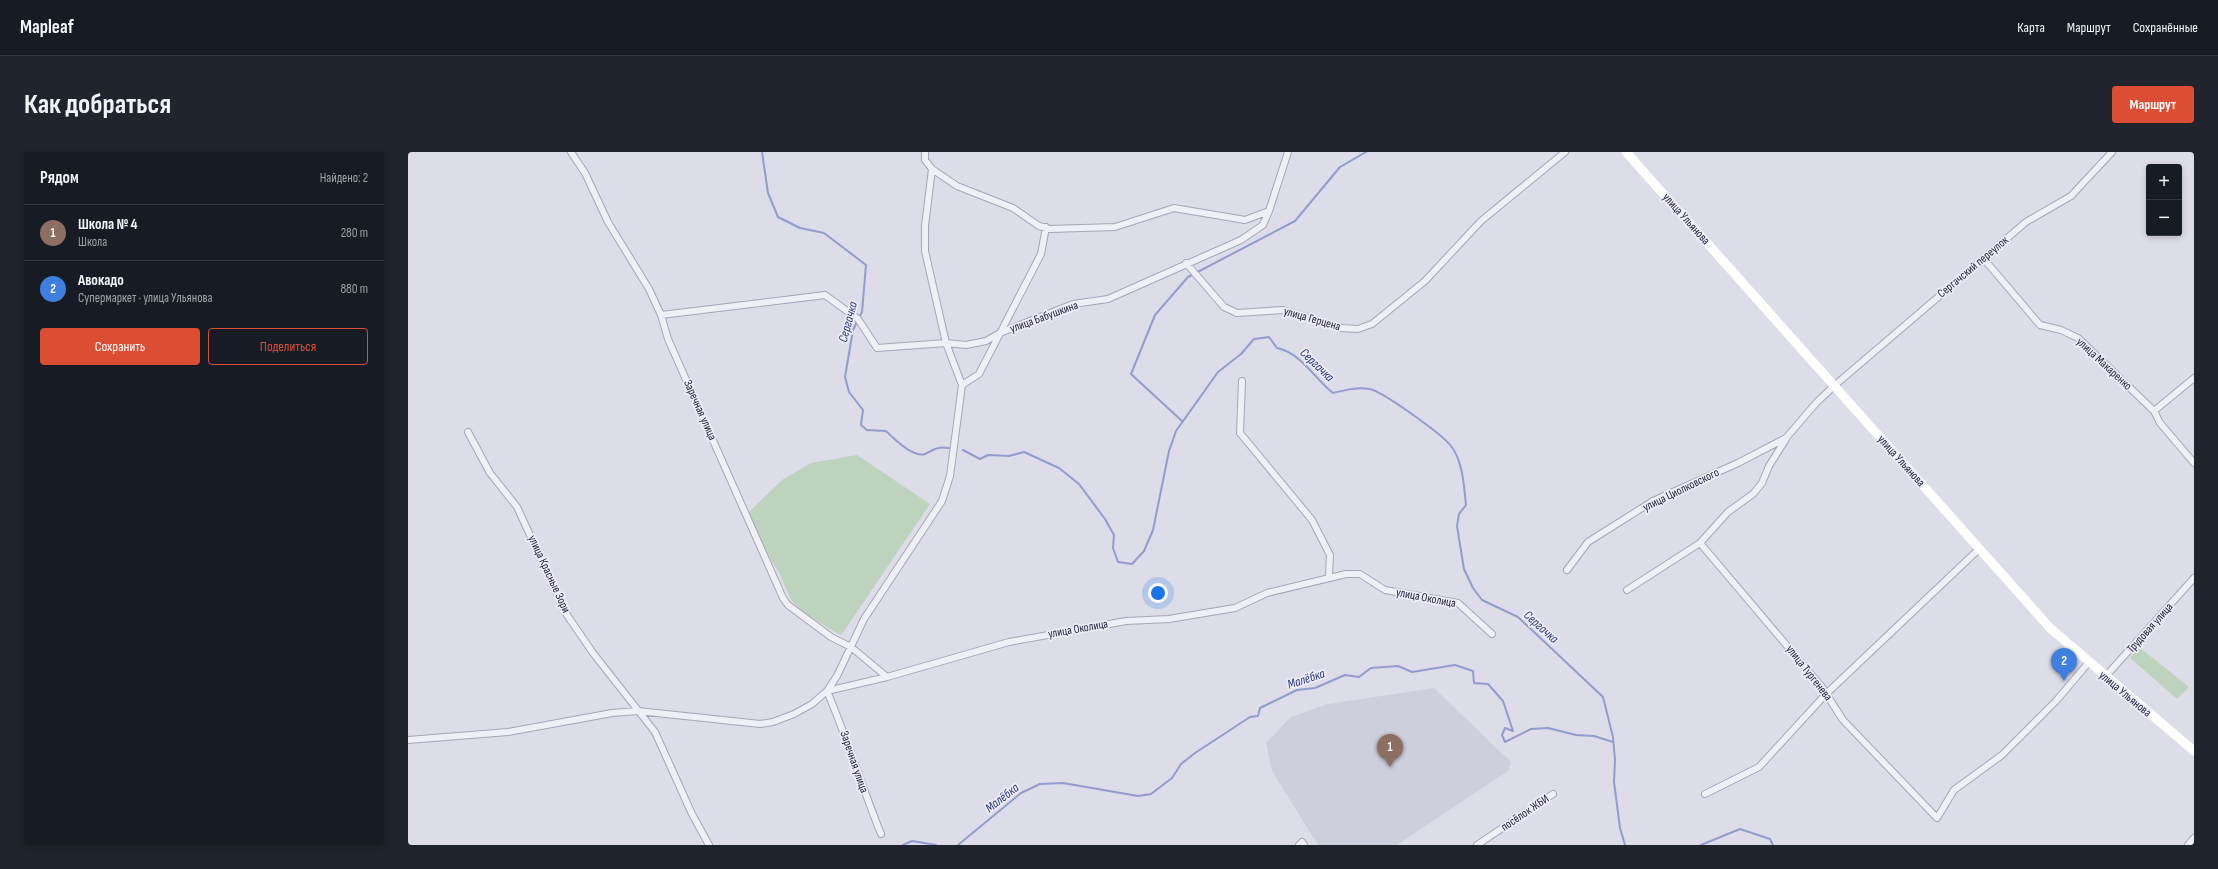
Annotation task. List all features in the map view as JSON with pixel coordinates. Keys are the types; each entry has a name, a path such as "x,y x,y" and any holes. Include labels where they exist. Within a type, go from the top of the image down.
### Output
{"main road":[{"name":"улица Ульянова","path":"1626,152 2050,628 2105,677 2194,751"}],"street":[{"name":"Заречная улица","path":"570,152 585,173 608,222 650,289 661,315 668,339 783,598 788,605 831,638 850,647 887,677"},
{"path":"925,152 925,160 932,169 957,186 1013,208 1022,216 1039,226 1046,228 1115,227 1174,208 1245,220 1269,212"},
{"path":"1186,263 1241,240 1264,225 1288,152"},
{"name":"улица Герцена","path":"1186,263 1224,308 1237,313 1283,310 1341,328 1358,329 1372,324 1424,281 1481,221 1565,152"},
{"name":"Сергачский переулок","path":"1834,386 2026,222 2071,196 2112,152"},
{"path":"408,740 508,732 612,713 638,711 760,724 773,722 794,714 812,704 827,691 837,676 864,619 942,501 950,476 962,385 946,343 925,251 925,226 932,169"},
{"path":"962,385 979,374 1041,254 1046,228"},
{"name":"улица Макаренко","path":"1983,258 2040,325 2061,330 2078,338 2154,410 2160,423 2194,463"},
{"name":"улица Бабушкина","path":"661,315 825,295 858,319 878,348 946,343 966,345 986,341 1000,333 1073,304 1108,299 1186,263"},
{"path":"2154,410 2194,378"},
{"path":"1242,381 1240,433 1312,520 1330,555 1329,576"},
{"name":"улица Циолковского","path":"1627,590 1700,542 1728,512 1753,494 1762,483 1769,466 1786,438 1817,402 1834,386"},
{"name":"улица Красные Зори","path":"468,432 490,473 517,507 549,571 568,614 593,653 638,711"},
{"name":"улица Циолковского","path":"1567,570 1588,542 1653,501 1738,463 1786,438"},
{"name":"улица Тургенева","path":"1700,542 1826,694 1843,720 1937,818 1954,790 2002,755 2056,701 2089,662"},
{"path":"1705,794 1759,767 1826,694 1979,548"},
{"name":"улица Околица","path":"827,691 887,677 1009,642 1126,621 1169,619 1235,608 1267,593 1329,576 1346,574 1360,574 1385,590 1458,603 1492,634"},
{"name":"Трудовая улица","path":"2105,677 2194,578"},
{"name":"Заречная улица","path":"827,691 846,735 862,787 881,834"},
{"path":"638,711 655,732 692,814 709,845"},
{"name":"посёлок ЖБИ","path":"1477,845 1553,794"},
{"path":"2188,845 2194,838"}],"shaded area":[{"path":"1434,688 1511,762 1508,771 1397,845 1318,845 1272,771 1266,743 1291,717 1328,704"}],"green space":[{"path":"857,455 930,504 842,634 838,634 804,613 791,600 780,574 771,560 748,513 782,480 811,463"},
{"path":"2139,647 2189,687 2177,699 2130,658"}],"waterway":[{"name":"Сергачка","path":"762,152 768,193 778,217 800,228 824,233 866,265 862,312 853,330 845,377 849,392 863,410 861,425 867,430 886,431 904,447 915,453 925,454 934,449 945,447 949,448"},
{"path":"1182,421 1131,374 1155,315 1188,277 1295,221 1340,167 1366,152"},
{"name":"Сергачка","path":"963,450 980,459 988,455 1009,456 1024,452 1059,468 1079,484 1105,519 1114,535 1113,548 1118,562 1132,564 1144,551 1153,530 1169,451 1176,431 1218,372 1241,354 1254,339 1269,337 1277,348 1286,351 1300,360 1333,393 1360,388 1376,391 1412,414 1446,440 1455,452 1464,482 1466,505 1459,514 1457,526 1464,569 1473,588 1482,600 1518,617 1603,697 1613,737 1615,760 1614,782 1620,828 1625,845"},
{"name":"Малёбка","path":"958,845 1021,793 1040,784 1063,783 1138,796 1151,794 1172,778 1181,764 1195,753 1250,717 1258,716 1260,708 1297,690 1315,688 1345,675 1359,677 1371,668 1398,666 1412,672 1455,665 1473,671 1474,683 1488,684 1503,701 1513,731 1505,728 1502,735 1505,742 1531,729 1548,728 1576,735 1594,736 1613,742"},
{"name":"Сергачка","path":"1701,845 1740,829 1770,839 1773,845"},
{"name":"Малёбка","path":"903,845 912,841 936,845"}],"place":[{"name":"Авокадо","path":"2064,681"},
{"name":"Школа № 4","path":"1390,767"}]}
